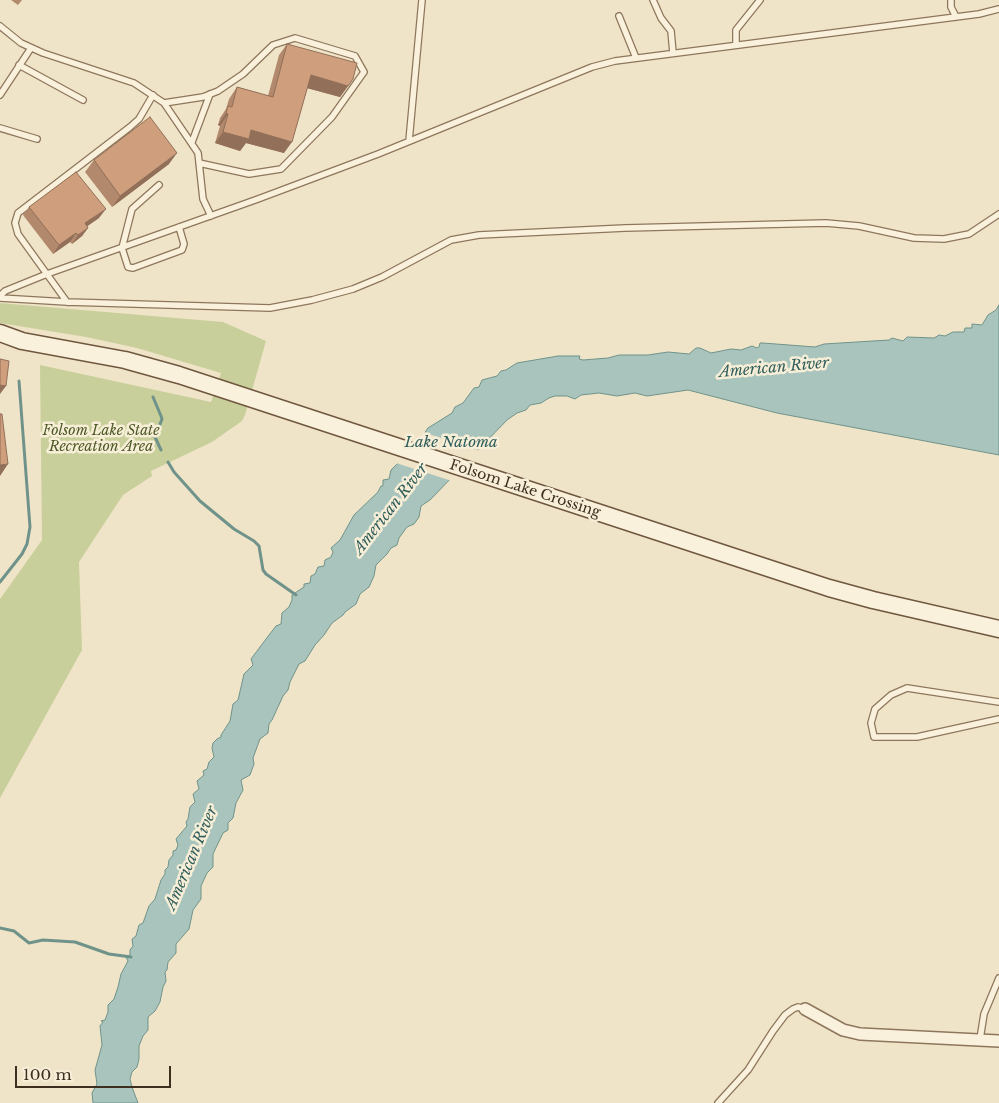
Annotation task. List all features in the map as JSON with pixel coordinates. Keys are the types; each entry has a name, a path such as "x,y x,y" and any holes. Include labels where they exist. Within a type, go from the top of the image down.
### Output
{"main road":[{"name":"Folsom Lake Crossing","path":"0,333 22,342 124,360 216,387 829,588 999,629"},
{"name":"Folsom Lake Crossing","path":"0,346 22,342"}],"street":[{"path":"805,1009 843,1030 860,1034 999,1041"}],"lane":[{"path":"409,141 422,0"},
{"path":"653,0 661,18 671,31 673,52"},
{"path":"736,44 736,30 760,0"},
{"path":"951,0 951,7 956,17"},
{"path":"0,297 5,291 47,274 211,216 409,141 592,67 615,61 673,52 979,14 999,8"},
{"path":"619,16 636,58"},
{"path":"0,26 21,43 31,48 134,83 164,103 198,153 203,199 211,216"},
{"path":"164,103 218,91 243,74 273,45 295,38 356,56 364,72 332,118 281,169 249,174 199,163"},
{"path":"0,95 31,48"},
{"path":"20,65 83,100"},
{"path":"192,142 210,94"},
{"path":"67,302 18,234 15,224 18,213 130,127 139,119 153,95"},
{"path":"0,128 37,139"},
{"path":"159,185 132,209 122,248 128,267 133,268 182,250 184,244 179,227"},
{"path":"0,297 67,302 270,308 312,300 353,289 382,277 452,240 478,235 624,228 826,223 859,226 914,238 944,239 969,234 999,214"},
{"path":"999,702 907,688 891,695 876,709 871,723 874,738 917,737 999,719"},
{"path":"980,1039 984,1014 999,978"},
{"path":"718,1103 748,1070 785,1015 798,1007 805,1009"}],"green space":[{"name":"Folsom Lake State Recreation Area","path":"0,303 223,322 266,341 242,421 212,442 151,471 152,476 123,495 79,562 82,650 0,798 0,599 42,540 40,365 211,402 221,373 137,348 86,337 0,323"}],"water":[{"name":"Lake Natoma","path":"999,305 999,455 777,413 688,390 647,396 635,393 617,396 599,393 581,395 575,399 567,396 555,396 541,403 530,405 526,410 517,413 507,420 430,500 421,506 419,517 414,524 407,527 399,538 397,545 391,548 376,565 369,587 360,594 356,604 332,623 305,661 299,664 288,690 269,724 268,733 260,739 253,758 254,764 250,775 241,780 243,790 236,803 233,818 228,823 228,830 223,833 213,854 213,867 207,873 201,886 201,899 193,910 189,929 176,944 176,953 168,962 165,972 166,981 160,1002 155,1011 148,1017 148,1030 139,1046 137,1067 132,1072 130,1079 138,1103 93,1103 92,1093 97,1084 95,1070 102,1045 100,1026 103,1022 101,1021 105,1020 108,1005 114,999 121,974 128,961 126,957 130,955 130,950 133,946 132,939 136,936 139,925 143,923 149,906 155,899 169,860 173,855 173,851 176,850 178,845 176,839 187,826 186,822 190,807 195,802 193,794 199,789 197,781 204,775 203,771 207,769 209,762 214,757 213,743 221,737 230,721 233,704 238,700 244,674 253,665 251,659 276,626 281,624 282,613 289,607 292,595 304,587 304,584 310,583 311,576 315,574 318,567 324,566 325,560 331,557 333,552 331,548 340,540 354,515 383,486 383,480 389,479 391,470 414,448 428,428 452,413 455,407 463,403 474,388 479,387 482,380 497,376 501,371 517,363 558,356 580,356 579,359 583,360 619,355 648,355 668,352 689,354 696,348 711,353 731,349 741,350 752,346 757,348 760,343 815,347 824,344 889,340 892,338 903,341 907,337 934,338 953,332 964,332 965,328 972,328 972,324 982,325 988,315 996,310"}],"pier":[{"path":"423,432 480,451 475,459 452,481 396,463 412,447"}],"building":[{"path":"287,44 357,63 353,79 348,86 311,75 292,142 251,130 249,139 223,132 228,114 226,113 228,106 232,107 237,87 273,97"},
{"path":"150,117 177,153 120,196 94,160"},
{"path":"76,172 106,209 85,223 88,228 78,235 76,233 59,245 29,207"},
{"path":"0,359 9,361 6,386 0,385"},
{"path":"0,414 2,414 8,464 0,465"}],"waterway":[{"path":"0,582 22,554 27,544 30,527 19,381"},
{"path":"153,397 162,419 155,437 161,450"},
{"path":"168,462 174,472 200,501 234,529 259,546 263,570 266,574 296,595"},
{"path":"0,928 14,931 29,943 43,940 75,942 109,954 131,957"}],"water label":[{"name":"American River","path":"774,368"},
{"name":"American River","path":"391,509"},
{"name":"American River","path":"192,858"}]}
